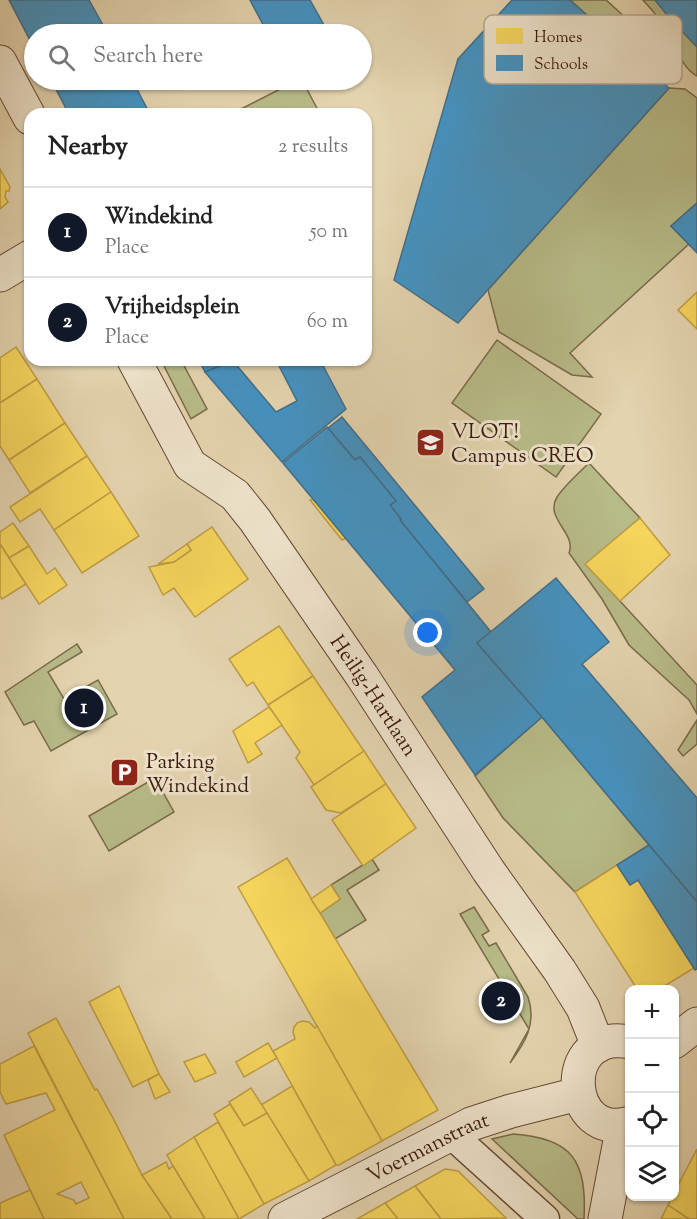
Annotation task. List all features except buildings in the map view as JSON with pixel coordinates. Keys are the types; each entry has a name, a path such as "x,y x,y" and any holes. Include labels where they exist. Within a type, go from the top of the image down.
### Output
{"street":[{"path":"0,62 25,108"},
{"path":"0,275 24,261"},
{"name":"Heilig-Hartlaan","path":"137,366 189,465 235,495 255,520 362,676 488,870 560,971 583,1008 598,1046"},
{"path":"679,1039 697,1024"},
{"path":"625,1042 610,1041 598,1046 582,1062 578,1071 578,1094 581,1103 595,1118 604,1122 625,1124"},
{"name":"Voermanstraat","path":"285,1219 471,1124 578,1094"},
{"path":"605,1219 625,1129"},
{"path":"451,1134 545,1219"}],"green space":[{"path":"570,0 606,0 622,15 587,15"},
{"path":"643,0 655,0 668,15 656,15"},
{"path":"682,30 697,47 697,76 683,63"},
{"path":"669,88 685,89 697,98 697,203 671,226 689,244 570,353 592,377 572,375 499,332 488,290"},
{"path":"278,90 307,90 317,108 243,108"},
{"path":"497,340 601,414 556,477 452,403"},
{"path":"164,366 184,366 207,409 191,419"},
{"path":"589,463 640,518 586,564 697,685 697,714 689,700 629,645 602,599 569,553 569,539 557,519 554,505 564,488"},
{"path":"77,644 82,652 48,672 64,699 98,680 117,714 51,751 34,721 24,725 5,692"},
{"path":"542,717 649,845 575,892 503,818 475,776"},
{"path":"697,720 697,744 683,756 678,750"},
{"path":"155,778 174,812 109,851 89,816"},
{"path":"372,859 379,870 347,890 366,920 335,939 320,913 340,899 331,885"},
{"path":"474,907 489,931 482,935 489,946 496,943 528,997 531,1016 529,1029 460,914"},
{"path":"529,1029 525,1040 510,1063"},
{"path":"513,1134 533,1136 549,1141 562,1147 572,1156 582,1181 584,1219 578,1219 492,1139"}],"place":[{"name":"VLOT! Campus CREO","path":"430,443"},
{"name":"Windekind","path":"84,708"},
{"name":"Parking Windekind","path":"125,773"},
{"name":"Vrijheidsplein","path":"501,1001"}]}
